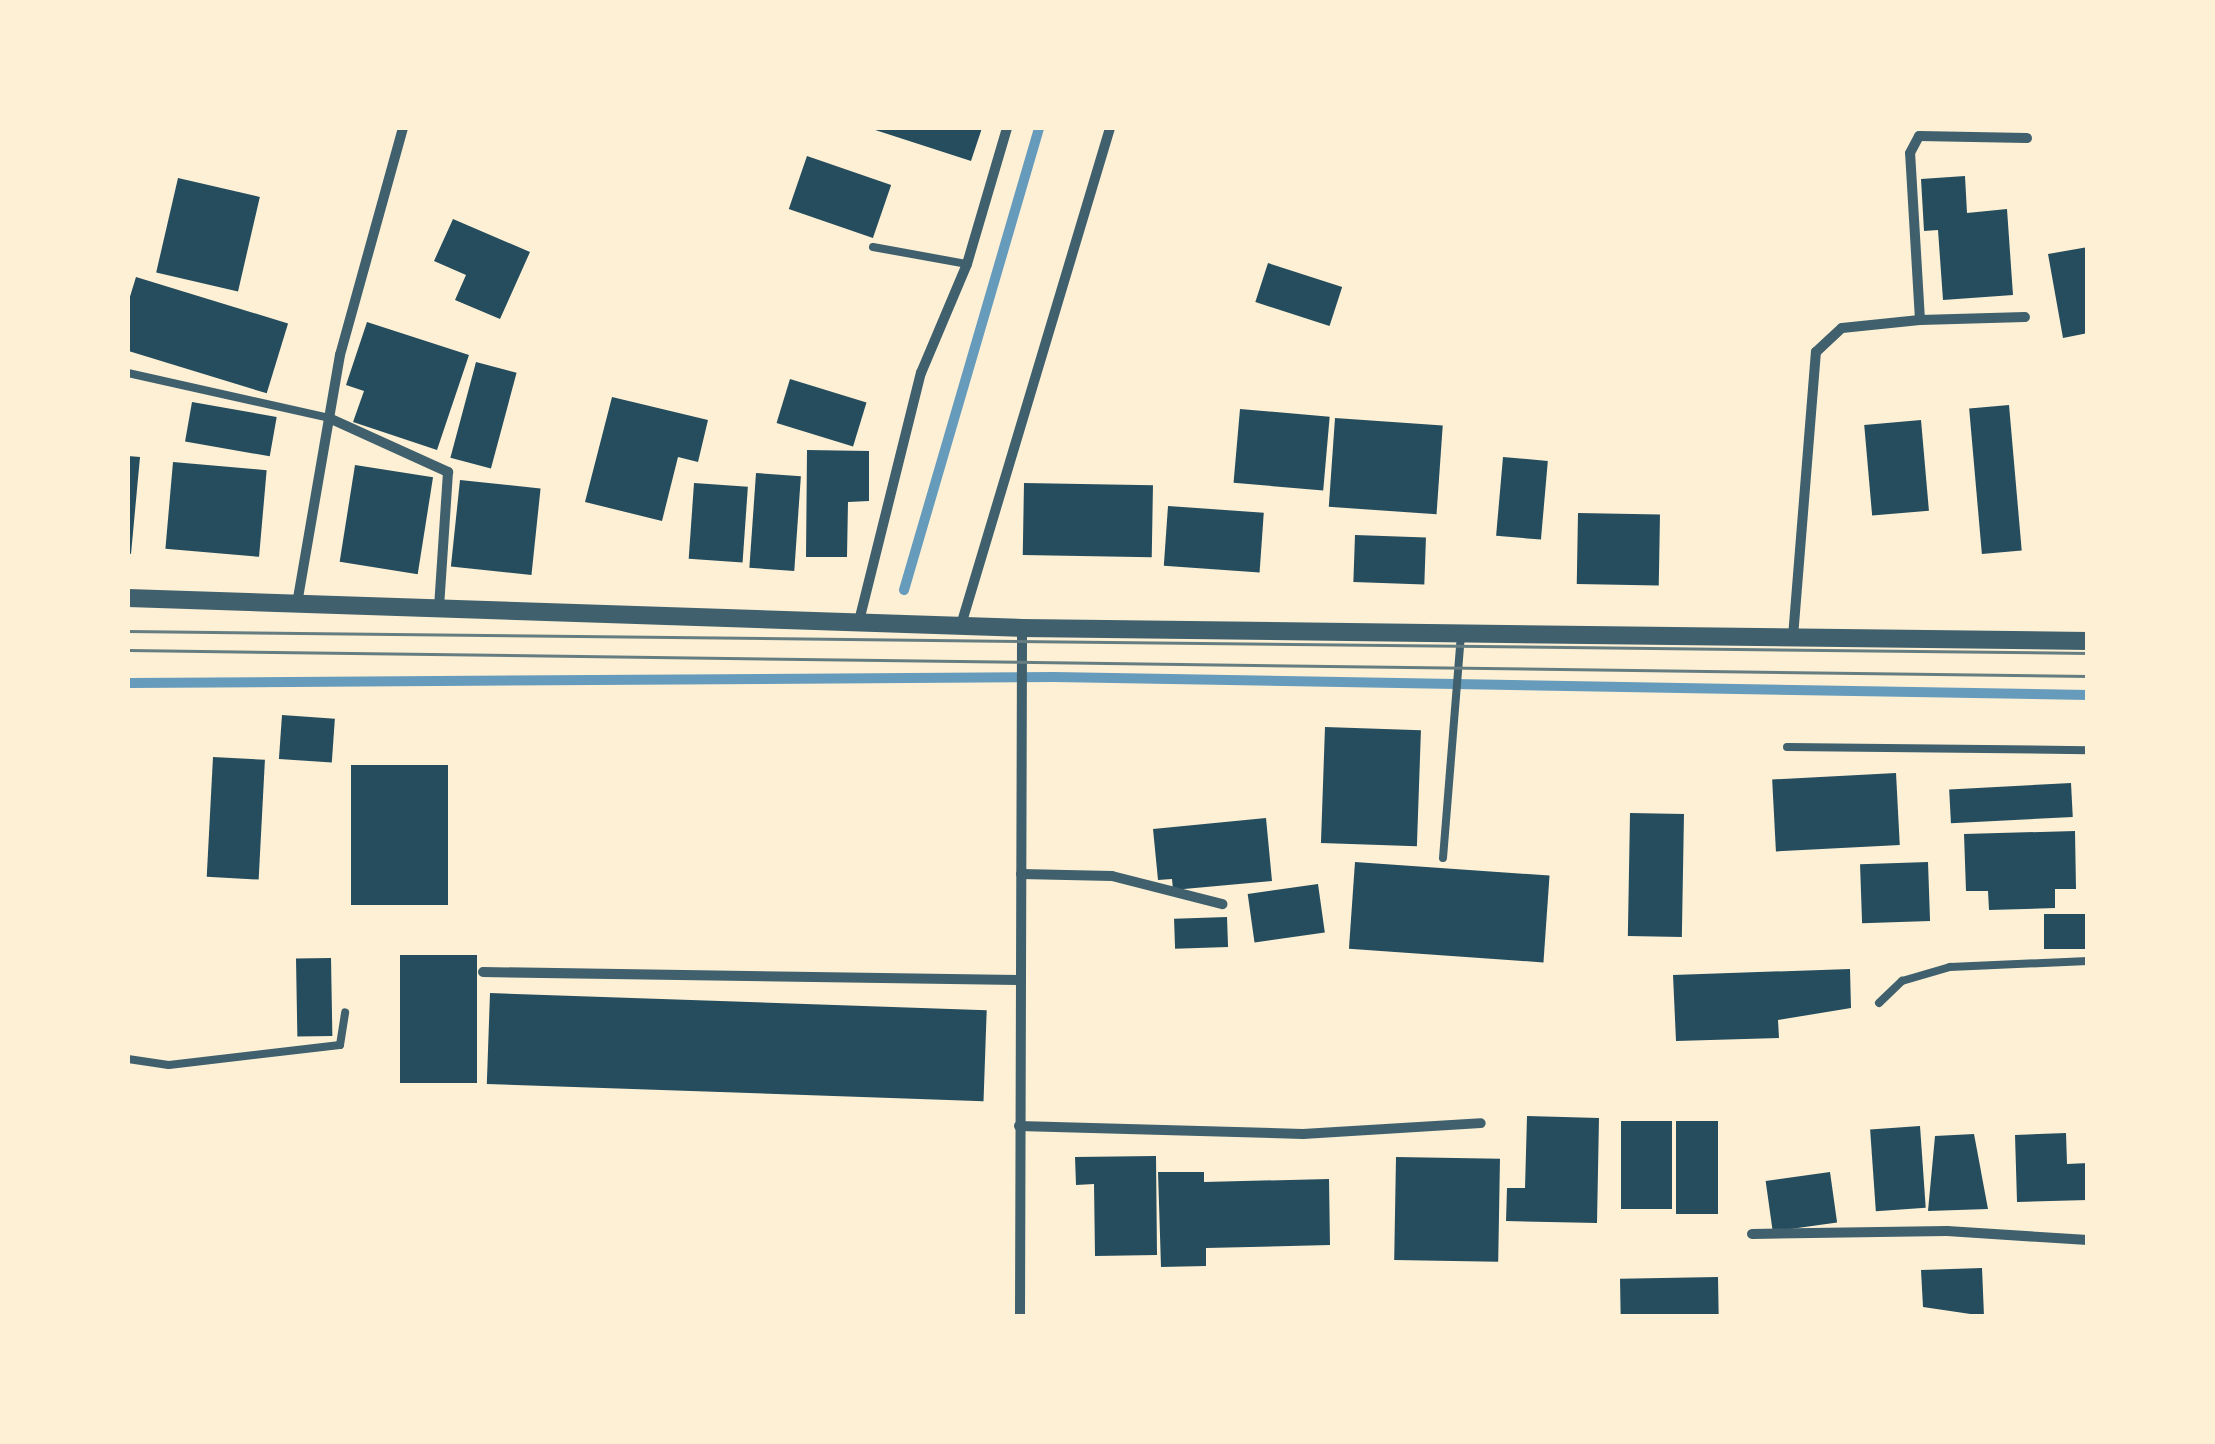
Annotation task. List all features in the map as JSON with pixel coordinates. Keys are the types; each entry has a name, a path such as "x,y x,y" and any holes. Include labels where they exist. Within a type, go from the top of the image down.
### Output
{"street":[{"path":"298,598 329,418 404,128"},
{"path":"859,622 921,373 967,264 1007,128"},
{"path":"962,625 1110,128"},
{"path":"1920,320 1910,153 1918,136 2026,138"},
{"path":"1793,637 1816,352 1842,328 1920,320 2026,317"},
{"path":"329,418 448,472 439,606"},
{"path":"128,598 298,598 1022,628 2088,641"},
{"path":"1020,1316 1019,980 1026,719 1022,628"},
{"path":"1022,874 1112,876 1222,904"},
{"path":"483,972 1019,980"},
{"path":"1019,1126 1303,1134 1482,1123"},
{"path":"1752,1234 1947,1231 2088,1240"}],"lane":[{"path":"873,247 967,264"},
{"path":"128,374 329,418"},
{"path":"1443,858 1454,692 1462,633"},
{"path":"1788,748 2088,750"},
{"path":"1879,1003 1902,980 1950,967 2088,961"},
{"path":"128,1059 169,1065 340,1045 344,1012"}],"building":[{"path":"869,128 982,128 971,161"},
{"path":"807,156 891,185 873,238 789,209"},
{"path":"1965,176 1967,213 2007,209 2013,295 1943,300 1938,230 1924,231 1921,179"},
{"path":"178,178 260,197 238,291 156,273"},
{"path":"453,219 530,252 500,319 455,300 466,275 434,261"},
{"path":"2088,247 2088,333 2063,338 2048,254"},
{"path":"1268,263 1342,287 1330,326 1255,302"},
{"path":"136,277 288,323 267,393 128,351 128,303"},
{"path":"367,322 469,355 437,450 353,422 364,391 346,385"},
{"path":"476,362 517,373 491,468 450,458"},
{"path":"790,379 867,402 853,446 777,423"},
{"path":"612,397 708,420 698,462 678,457 662,521 585,502"},
{"path":"192,402 277,417 270,456 185,441"},
{"path":"2009,405 2022,550 1982,554 1969,408"},
{"path":"1240,409 1330,417 1323,491 1234,483"},
{"path":"1335,418 1443,426 1437,514 1329,507"},
{"path":"1921,420 1929,511 1872,516 1864,425"},
{"path":"807,450 869,451 869,501 848,502 847,557 806,557"},
{"path":"128,456 140,457 131,554 128,553"},
{"path":"1503,457 1548,461 1541,540 1496,536"},
{"path":"173,462 267,470 259,557 165,549"},
{"path":"355,465 433,477 418,574 340,562"},
{"path":"756,473 801,476 794,571 749,568"},
{"path":"460,480 541,488 531,575 451,567"},
{"path":"694,483 748,487 743,563 689,559"},
{"path":"1024,483 1153,485 1152,557 1023,555"},
{"path":"1168,506 1264,513 1260,573 1164,566"},
{"path":"1578,513 1660,514 1659,585 1577,584"},
{"path":"1355,535 1426,537 1424,584 1353,582"},
{"path":"282,715 335,719 332,763 279,759"},
{"path":"1325,727 1421,730 1417,846 1321,843"},
{"path":"213,757 265,760 259,880 207,877"},
{"path":"351,765 448,765 448,905 351,905"},
{"path":"1896,773 1900,845 1776,851 1772,779"},
{"path":"2071,783 2073,817 1951,823 1949,789"},
{"path":"1630,813 1684,814 1682,937 1628,936"},
{"path":"1266,818 1272,881 1173,890 1172,879 1158,880 1153,829"},
{"path":"2075,831 2076,889 2055,889 2055,908 1989,910 1988,891 1966,891 1964,834"},
{"path":"1355,862 1550,876 1543,962 1349,949"},
{"path":"1928,862 1930,921 1862,923 1860,864"},
{"path":"1318,884 1325,933 1255,942 1248,894"},
{"path":"2044,914 2088,914 2088,949 2044,949"},
{"path":"1227,917 1228,947 1175,949 1174,919"},
{"path":"400,955 477,955 477,1083 400,1083"},
{"path":"331,958 332,1036 297,1037 296,959"},
{"path":"1850,969 1851,1008 1778,1020 1779,1038 1676,1041 1673,975"},
{"path":"490,993 987,1010 984,1101 487,1084"},
{"path":"1527,1116 1599,1118 1597,1223 1506,1221 1507,1188 1525,1188"},
{"path":"1621,1121 1672,1121 1672,1209 1621,1209"},
{"path":"1676,1121 1718,1121 1718,1214 1676,1214"},
{"path":"1920,1126 1926,1208 1876,1211 1870,1129"},
{"path":"2066,1133 2067,1164 2088,1163 2088,1200 2017,1202 2015,1135"},
{"path":"1974,1134 1988,1209 1928,1211 1935,1136"},
{"path":"1156,1156 1157,1255 1095,1256 1094,1184 1076,1185 1075,1157"},
{"path":"1396,1157 1500,1159 1498,1262 1394,1260"},
{"path":"1158,1172 1204,1172 1204,1182 1329,1179 1330,1245 1206,1248 1206,1266 1161,1267"},
{"path":"1830,1172 1837,1223 1773,1232 1766,1181"},
{"path":"1982,1268 1984,1316 1923,1307 1921,1270"},
{"path":"1718,1277 1719,1316 1621,1316 1620,1279"}],"waterway":[{"path":"904,590 1039,128"},
{"path":"128,683 1054,677 2088,695"}],"tram line":[{"path":"128,631 2088,653"},
{"path":"128,650 2088,676"}]}
